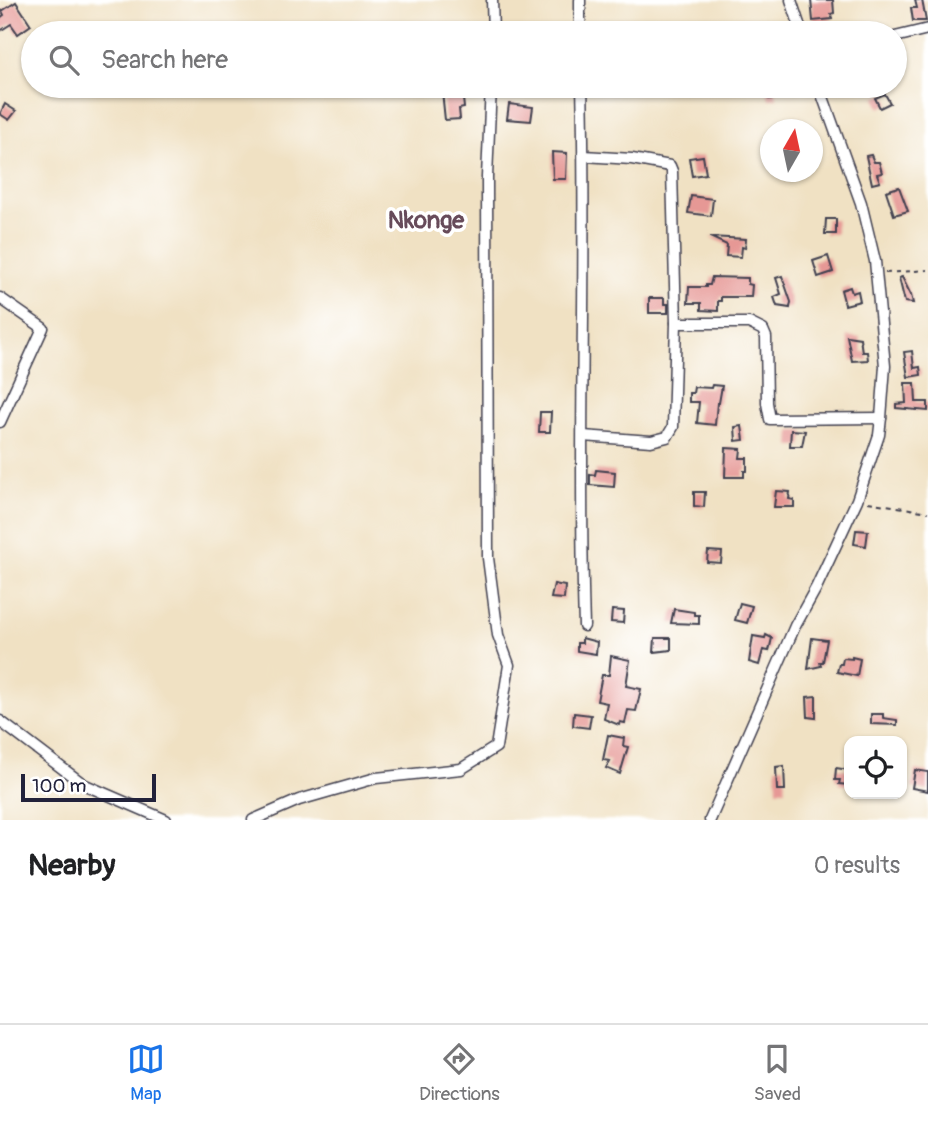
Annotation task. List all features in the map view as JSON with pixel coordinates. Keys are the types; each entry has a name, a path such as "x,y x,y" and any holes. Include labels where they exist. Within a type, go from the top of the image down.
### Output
{"street":[{"path":"492,0 493,21"},
{"path":"580,0 580,21"},
{"path":"791,0 798,21"},
{"path":"907,34 928,29"},
{"path":"253,820 299,800 376,778 461,769 496,747 509,665 498,635 488,558 487,177 490,98"},
{"path":"582,98 581,547 584,626"},
{"path":"710,820 794,626 816,588 857,500 879,435 885,366 877,274 861,203 823,98"},
{"path":"583,436 651,441 667,438 673,427 676,323 670,166 632,159 584,156"},
{"path":"0,298 43,328 0,422"},
{"path":"676,323 749,323 762,330 766,337 767,403 770,419 881,418"},
{"path":"0,721 83,784 166,820"}],"path":[{"path":"877,274 928,270"},
{"path":"857,500 928,512"}],"building":[{"path":"811,0 833,0 832,19 813,21"},
{"path":"915,0 922,0 926,21 913,21 911,8 917,8"},
{"path":"16,2 28,21 21,21 21,32 18,34 11,24 0,31 0,18 4,15 2,11"},
{"path":"443,98 463,98 464,108 459,109 460,119 445,120"},
{"path":"875,98 887,98 890,103 880,108"},
{"path":"5,104 16,111 9,120 0,114"},
{"path":"509,104 533,107 531,121 507,119"},
{"path":"552,152 567,153 566,179 553,179"},
{"path":"871,155 874,162 879,162 882,173 877,174 880,182 872,184 866,156"},
{"path":"703,156 706,174 692,176 689,158"},
{"path":"899,187 908,211 894,215 886,191"},
{"path":"691,196 713,199 711,216 688,213"},
{"path":"826,219 836,219 836,234 825,234"},
{"path":"710,237 746,239 741,257 726,256 727,245"},
{"path":"828,256 833,272 818,277 813,261"},
{"path":"782,276 791,302 790,308 777,306 774,297 781,294 776,278"},
{"path":"712,277 748,278 748,284 752,285 751,297 721,297 718,311 701,310 701,303 688,303 689,287 706,287 710,285"},
{"path":"902,277 913,303 905,302 899,278"},
{"path":"850,287 852,293 858,291 860,301 845,305 841,290"},
{"path":"649,298 664,298 664,304 668,304 668,313 649,313"},
{"path":"847,336 860,338 862,352 867,352 868,360 852,361"},
{"path":"912,351 914,368 920,367 921,375 908,377 904,352"},
{"path":"905,383 915,383 916,402 928,402 928,411 896,408 896,404 906,403"},
{"path":"712,385 722,386 715,425 697,423 699,402 689,402 689,393 693,393 694,387 711,388"},
{"path":"540,412 551,412 550,432 539,432"},
{"path":"742,426 744,440 736,441 735,427"},
{"path":"791,430 805,431 802,446 790,446"},
{"path":"726,448 741,449 740,458 747,458 744,477 725,477"},
{"path":"596,470 615,472 614,487 590,485 590,474 595,475"},
{"path":"776,491 790,492 789,499 794,500 794,507 774,507"},
{"path":"694,492 705,492 704,507 694,506"},
{"path":"856,530 868,531 866,546 854,544"},
{"path":"708,551 722,552 721,563 707,562"},
{"path":"554,584 565,586 564,599 551,598"},
{"path":"740,603 752,606 747,623 735,620"},
{"path":"674,609 699,615 699,624 671,623"},
{"path":"612,610 624,611 623,623 611,622"},
{"path":"766,635 772,638 769,651 763,650 759,665 749,662 753,636 765,638"},
{"path":"582,638 597,642 596,654 577,651 577,643 582,643"},
{"path":"655,638 671,638 671,650 654,652"},
{"path":"812,638 827,640 821,666 808,669"},
{"path":"611,656 630,660 626,686 641,689 636,711 628,710 625,723 620,722 619,725 604,719 607,703 597,701 602,675 609,675"},
{"path":"843,658 860,659 857,676 837,672"},
{"path":"816,696 816,718 808,717 807,697"},
{"path":"574,713 591,715 589,728 573,726"},
{"path":"871,714 883,714 883,718 897,720 897,725 871,724"},
{"path":"608,735 624,738 623,746 628,747 620,774 606,768 610,761 603,760"},
{"path":"784,766 785,790 777,790 776,767"},
{"path":"836,768 844,769 844,784 839,784 840,780 835,780"},
{"path":"915,770 928,772 928,791 912,788"}],"district":[{"name":"Nkonge","path":"426,220"}]}
